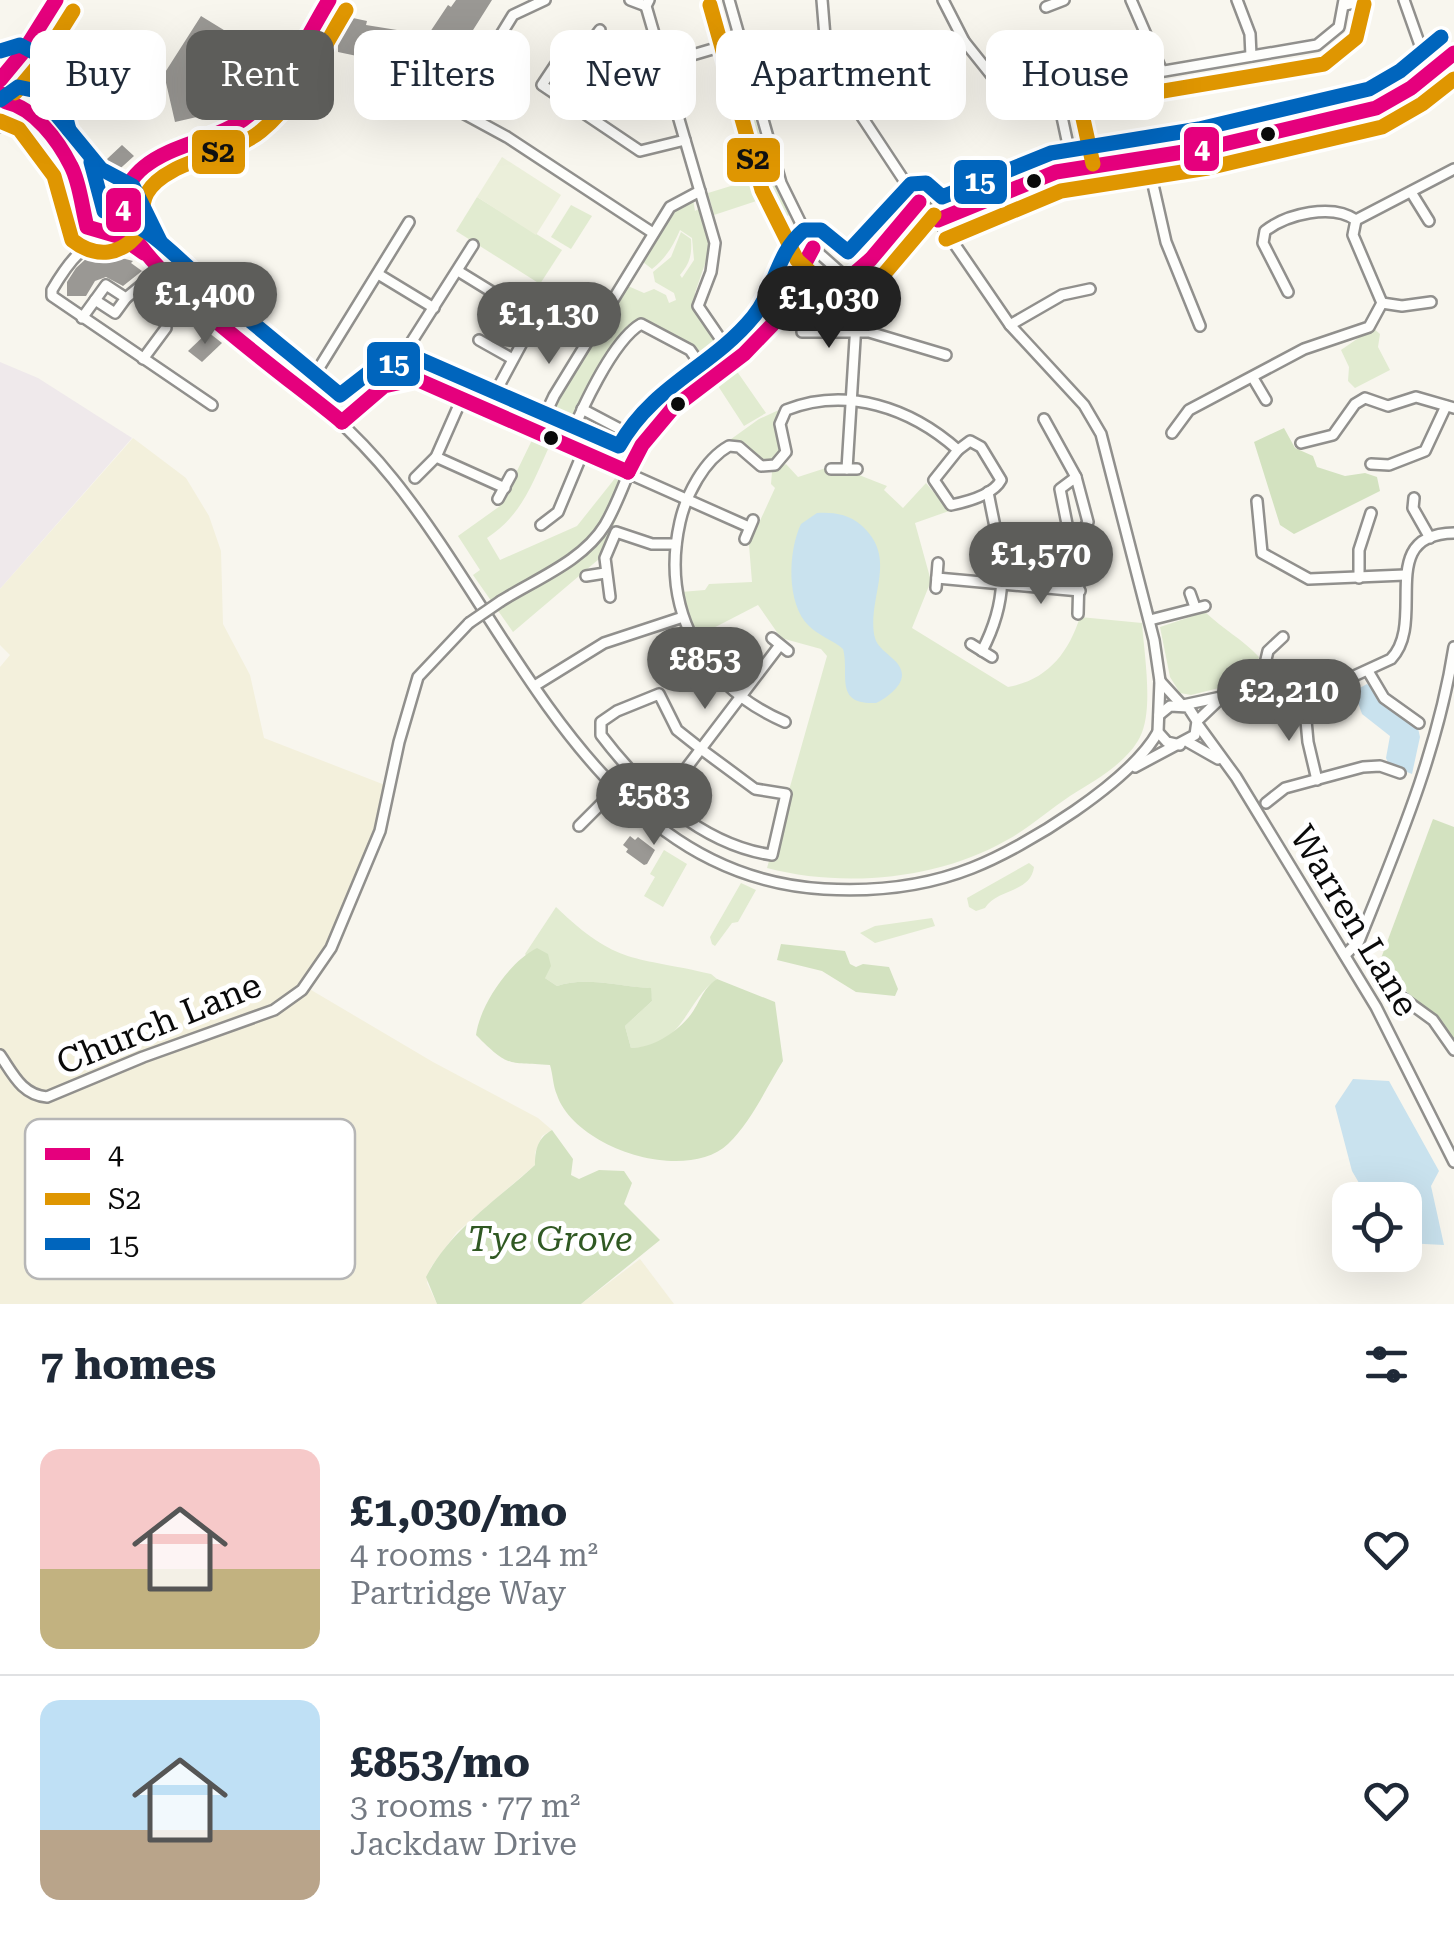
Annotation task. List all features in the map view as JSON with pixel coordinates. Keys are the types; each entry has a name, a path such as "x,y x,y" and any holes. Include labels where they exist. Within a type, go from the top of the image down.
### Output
{"main road":[{"path":"37,30 56,0"},
{"path":"4,73 30,39"},
{"path":"4,73 26,66 30,71"},
{"path":"0,96 22,107"},
{"path":"0,126 30,103"}],"street":[{"path":"212,405 57,302 52,293 76,253 86,201 132,179 169,152 232,127 250,114 272,91 330,0"},
{"path":"546,0 513,15 478,66 459,103 462,112 653,233"},
{"path":"630,0 648,3 655,30"},
{"path":"728,0 737,30"},
{"path":"822,0 825,30"},
{"path":"943,0 958,30"},
{"path":"1046,8 1064,0"},
{"path":"1131,0 1144,30"},
{"path":"1237,0 1250,34 1251,56"},
{"path":"1164,69 1304,48 1328,38 1338,27 1344,2 1366,0"},
{"path":"1404,0 1421,48"},
{"path":"966,44 986,68"},
{"path":"938,220 1073,168 1224,145 1376,108 1411,88 1454,53"},
{"path":"22,107 49,134 72,167 123,210 142,250"},
{"path":"45,120 49,134"},
{"path":"593,120 640,151 680,142"},
{"path":"675,120 715,243 711,272 698,306 735,360"},
{"path":"763,120 781,183 813,248 848,279 857,307 850,400 852,469 831,469"},
{"path":"864,120 1010,325 1084,406 1101,434 1150,620 1160,681 1158,732 1128,770"},
{"path":"1063,120 1073,168"},
{"path":"1148,158 1166,242 1200,326"},
{"path":"72,167 83,216 94,232 108,233 142,250 192,298 342,422 394,481 591,764 614,790 677,840 733,868 793,886 884,890 953,875 984,864 1050,826 1128,770 1184,743 1222,698"},
{"path":"1356,220 1454,168"},
{"path":"76,253 120,226 132,179"},
{"path":"538,432 554,396 672,203 700,191"},
{"path":"1410,192 1429,220"},
{"path":"848,279 871,259 919,202"},
{"path":"1288,292 1263,243 1265,230 1277,221 1335,210 1356,220"},
{"path":"1356,220 1353,235 1382,303"},
{"path":"325,364 409,222"},
{"path":"404,378 407,349 473,245"},
{"path":"628,472 654,425 735,360 772,324 788,297 799,262 813,248"},
{"path":"458,271 510,304"},
{"path":"378,274 434,308"},
{"path":"95,300 115,313 143,284 173,315"},
{"path":"82,318 106,285 126,298"},
{"path":"1010,325 1062,295 1090,289"},
{"path":"553,297 597,324"},
{"path":"1382,303 1402,306 1431,302"},
{"path":"1172,433 1183,425 1189,410 1304,350 1369,327 1382,303"},
{"path":"566,444 582,409 630,331 640,324 690,350 710,377"},
{"path":"143,360 166,328"},
{"path":"486,410 530,328"},
{"path":"802,332 856,331 897,338 946,354"},
{"path":"480,340 511,358"},
{"path":"342,422 377,388 404,378 430,384 751,524 745,539"},
{"path":"1253,378 1266,400"},
{"path":"1301,443 1333,436 1355,404 1365,398 1388,406 1416,397 1450,407 1425,452 1389,465 1372,464"},
{"path":"415,478 436,457 462,398"},
{"path":"785,722 740,698 705,661 683,617 676,591 676,544 688,499 706,468 729,446 739,447 761,466 775,466 784,458 787,445 780,424 786,410 799,404 850,400 876,404 922,421 958,450"},
{"path":"582,409 618,428"},
{"path":"1044,419 1076,478 1088,522 1080,535 1078,614"},
{"path":"967,442 981,446 1001,480 998,487 951,505 935,486 938,472 958,450 967,442"},
{"path":"541,525 558,512 583,452"},
{"path":"436,457 505,488"},
{"name":"Church Lane","path":"0,1056 22,1087 46,1098 142,1056 274,1010 302,990 331,948 380,831 418,677 469,624 587,548 605,525 628,472"},
{"path":"498,499 511,475"},
{"path":"1076,478 1060,489 1068,529 1080,535"},
{"path":"982,651 996,619 1004,585 998,532 988,492"},
{"path":"1414,498 1413,508 1430,538"},
{"path":"1257,501 1261,518 1258,544 1269,560 1309,579 1404,575"},
{"path":"1359,578 1360,550 1371,514"},
{"path":"610,596 605,558 616,532 652,544 676,544"},
{"path":"1159,716 1170,706 1222,698 1258,694 1304,699 1391,659 1404,641 1408,613 1404,575 1410,556 1430,538 1454,533"},
{"path":"938,563 936,583 1080,591"},
{"path":"586,576 605,574"},
{"path":"1150,620 1200,606 1190,593"},
{"path":"536,685 604,643 683,617"},
{"path":"1258,694 1266,656 1280,639 1270,631"},
{"path":"971,644 992,657"},
{"path":"662,800 780,645"},
{"path":"1345,955 1359,942 1422,781 1444,708 1454,647"},
{"path":"1368,671 1384,698 1415,717 1419,724"},
{"name":"Warren Lane","path":"1160,681 1198,723 1228,766 1345,955 1400,1050 1454,1162"},
{"path":"659,694 677,730 702,749 755,789 786,794 772,854 742,848 715,836 662,800 606,742 600,734 602,722 617,711 659,694"},
{"path":"1304,699 1317,780"},
{"name":"Warren Lane","path":"1158,732 1167,742 1184,743 1228,766"},
{"path":"1263,786 1269,799 1368,766 1400,773"},
{"path":"578,826 614,790"},
{"path":"1379,981 1433,1020 1454,1050"}],"shaded area":[{"path":"0,362 38,378 132,438 0,589"},
{"path":"133,438 186,478 209,516 221,551 223,624 250,675 264,738 385,785 377,831 314,970 301,984 538,1118 552,1130 542,1136 535,1165 457,1232 431,1267 427,1283 437,1304 0,1304 0,667 10,655 0,645 0,589"},
{"path":"640,1259 674,1304 581,1304"}],"green space":[{"path":"743,120 755,120 771,175 790,215 780,218 772,196 714,215 708,193 757,178"},
{"path":"502,157 561,195 536,235 477,197"},
{"path":"477,197 562,250 540,284 456,231"},
{"path":"693,199 695,211 700,208 710,249 695,293 695,309 729,352 727,357 766,413 744,426 696,352 643,321 631,325 579,408 567,436 545,427 556,402 628,286 644,293 654,289 666,295 669,303 676,300 674,293 655,282 653,272 671,257 681,232 691,239 691,254 682,278 694,260 692,238 680,230 657,265 652,269 643,262 680,204"},
{"path":"571,205 592,216 571,249 551,237"},
{"path":"1373,328 1380,334 1378,347 1390,370 1355,388 1348,381 1349,367 1341,350"},
{"path":"783,408 777,420 782,447 774,460 763,462 739,443 727,442 759,419"},
{"path":"1284,428 1295,448 1313,456 1317,467 1345,476 1365,473 1377,477 1380,491 1294,534 1280,525 1254,442"},
{"path":"532,440 549,447 537,474 518,509 487,538 500,560 577,526 616,477 632,483 599,559 513,632 473,575 480,570 458,536 500,506"},
{"path":"786,464 798,477 829,467 830,474 859,475 887,486 884,490 903,508 926,483 949,511 915,523 931,581 912,628 1008,687 1045,672 1069,643 1080,617 1142,623 1146,712 1140,737 1127,755 1015,835 951,864 921,872 858,878 827,878 767,868 827,656 821,649 781,638 758,605 696,637 681,592 705,590 709,584 752,582 749,545 775,488 771,484 772,472"},
{"path":"1205,612 1259,657 1251,680 1191,695 1180,693 1170,677 1160,627"},
{"path":"1433,819 1454,827 1454,1046 1380,961"},
{"path":"664,850 687,864 663,907 644,896 655,877 650,874"},
{"path":"1029,863 1034,867 1027,882 997,897 985,908 976,911 969,907 967,898"},
{"path":"741,883 756,890 738,922 732,923 715,946 710,937"},
{"path":"556,907 612,949 711,974 717,979 674,1032 649,1046 631,1048 625,1026 652,1001 650,988 591,982 557,986 525,954"},
{"path":"932,918 935,926 875,943 860,933 875,926"},
{"path":"781,944 845,951 850,964 856,967 889,967 898,989 895,996 856,992 822,971 777,960"},
{"path":"537,948 548,954 551,966 545,978 557,986 591,982 651,988 652,1001 625,1026 631,1048 655,1043 676,1029 717,979 775,1002 783,1061 751,1115 728,1144 709,1156 686,1161 660,1160 608,1144 585,1131 568,1114 556,1092 550,1065 509,1061 476,1035 483,1011 497,986 516,963"},
{"name":"Tye Grove","path":"552,1130 573,1159 571,1175 579,1179 599,1170 624,1171 632,1183 624,1204 660,1240 581,1304 437,1304 426,1277 436,1260 475,1216 535,1165 538,1144"}],"water":[{"path":"817,513 840,514 856,521 878,551 875,638 902,675 896,688 876,703 854,699 849,693 843,649 809,626 796,605 791,577 794,548 801,524"},
{"path":"1367,684 1417,724 1420,737 1412,774 1389,765 1386,758 1390,736 1362,714 1354,691"},
{"path":"1353,1079 1389,1081 1439,1171 1431,1186 1444,1245 1422,1244 1422,1182 1358,1182 1335,1106"}],"building":[{"path":"456,0 492,0 473,30 431,30 448,5 451,7"},
{"path":"201,16 224,30 192,30"},
{"path":"346,20 367,21 366,25 397,30 354,30 354,55 338,52 338,31 343,32"},
{"path":"186,40 186,119 175,122 166,71"},
{"path":"122,145 134,156 113,175 102,174 90,157 94,153 102,161"},
{"path":"118,254 142,271 123,286 106,277 95,281 86,296 67,296 67,282 76,268 88,257"},
{"path":"208,332 222,343 202,362 188,351"},
{"path":"630,836 635,840 638,837 655,850 647,864 626,852 628,849 623,845"}],"transit line":[{"name":"4","path":"0,80 24,51 56,0"},
{"name":"4","path":"329,0 264,101 233,126 165,154 144,167 129,184 122,206 130,231 181,290 342,422"},
{"name":"S2","path":"1093,164 1080,105 1324,64 1356,38 1364,4"},
{"name":"S2","path":"710,5 762,190 797,260 835,294"},
{"name":"S2","path":"0,121 19,129 54,176 72,240 90,250 117,250 140,231 145,198 156,182 184,165 233,147 275,119 308,74 346,10"},
{"name":"S2","path":"15,93 41,62 73,11"},
{"name":"15","path":"91,162 104,211 135,224 161,242 340,395 376,367 419,359 619,446 649,407 720,350 753,317 787,250 804,230 821,230 848,252 911,184 926,183 942,197 1051,153 1199,129 1369,89 1400,71 1441,37"},
{"name":"15","path":"0,51 20,45 52,62 69,130"},
{"name":"4","path":"938,220 1056,172 1203,149 1376,108 1411,88 1454,53"},
{"name":"S2","path":"946,239 1061,191 1208,168 1382,127 1422,104 1454,79"},
{"name":"15","path":"0,100 18,87 37,91 101,169 133,186 160,241"},
{"name":"4","path":"0,93 6,102 35,118 59,146 77,180 87,227 121,237 144,253"},
{"name":"4","path":"848,279 871,259 919,202"},
{"name":"S2","path":"861,294 885,273 934,215"},
{"name":"4","path":"628,472 642,445 673,408 744,354 772,325 813,248"},
{"name":"4","path":"342,422 384,386 416,379 628,472"}]}
